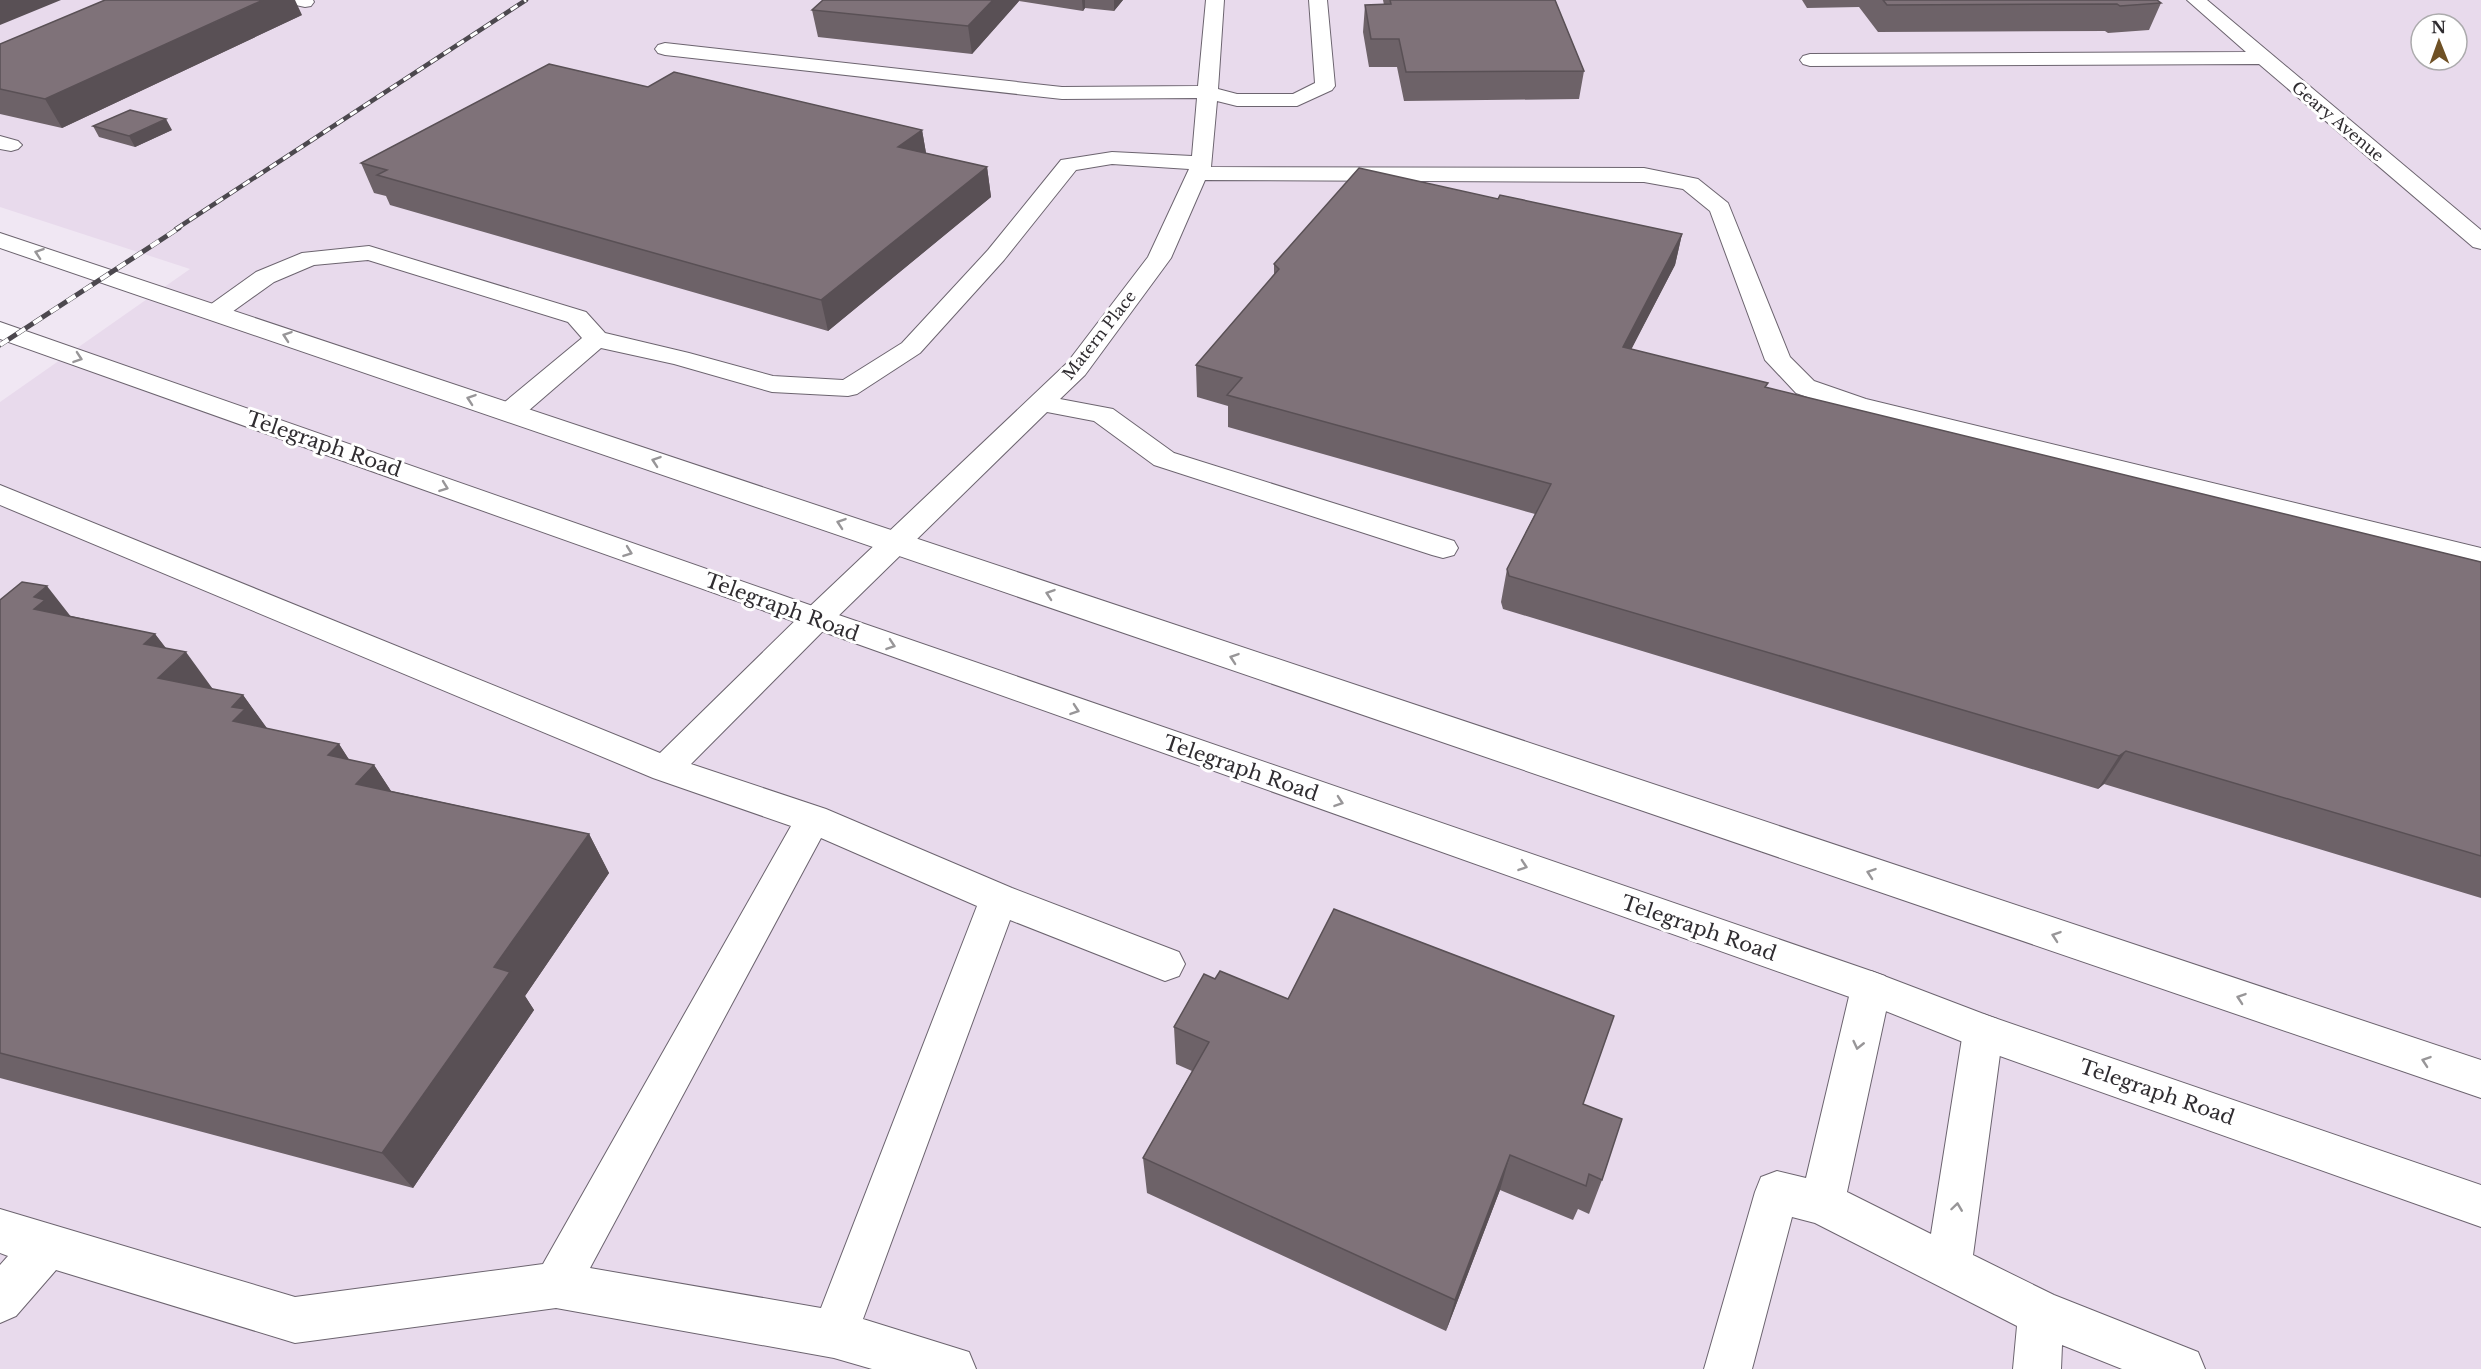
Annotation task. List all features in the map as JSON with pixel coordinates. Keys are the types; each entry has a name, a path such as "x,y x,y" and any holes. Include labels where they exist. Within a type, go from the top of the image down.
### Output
{"main road":[{"name":"Matern Place","path":"665,769 816,619 1076,369 1159,258 1200,168 1215,0"},
{"path":"665,49 1062,93 1207,92 1237,100 1297,100 1325,86 1318,0"},
{"name":"Geary Avenue","path":"2196,0 2481,242"},
{"path":"1810,60 2264,58"},
{"path":"216,312 265,277 310,258 369,253 577,317 596,339 680,358 772,384 848,388 911,348 996,255 1069,165 1112,158 1200,168 1644,175 1690,184 1720,208 1778,360 1805,387 1857,405 2481,558"},
{"path":"0,240 2481,1079"},
{"name":"Telegraph Road","path":"0,330 816,619 1871,988 1983,1032 2481,1206"},
{"path":"510,412 596,339"},
{"path":"1040,404 1102,415 1164,459 1443,548"},
{"path":"0,494 665,769 813,819 999,899 1165,964"},
{"path":"556,1285 813,819"},
{"path":"834,1334 999,899"},
{"path":"1822,1203 1871,988"},
{"path":"1949,1265 1983,1032"},
{"path":"1728,1369 1777,1192 1822,1203 2041,1313 2181,1369"},
{"path":"0,1231 295,1320 556,1285 834,1334 952,1369"},
{"path":"0,1300 48,1245"},
{"path":"2037,1369 2041,1313"}],"shaded area":[{"path":"0,0 2481,0 2481,1369 0,1369 0,402 190,269 0,207"}],"building":[{"path":"105,0 263,0 45,99 0,89 0,44"},
{"path":"823,0 993,0 968,26 812,10"},
{"path":"1390,0 1555,0 1584,71 1406,72 1399,39 1371,39 1365,5 1391,4"},
{"path":"1883,0 2157,0 2161,3 2120,6 2117,4 1887,5"},
{"path":"549,64 648,87 674,72 922,130 898,147 987,167 821,300 377,175 387,170 361,163"},
{"path":"130,110 166,119 129,136 93,126"},
{"path":"1359,168 1498,199 1500,195 1682,234 1623,347 1768,383 1765,387 2481,562 2481,856 2126,751 2119,756 1509,576 1507,569 1551,484 1227,395 1242,378 1196,365 1279,269 1274,264"},
{"path":"22,582 47,586 34,597 45,600 34,609 155,634 144,644 186,652 158,678 243,695 232,707 245,709 233,721 339,744 328,755 374,765 356,784 589,834 494,967 510,972 382,1153 0,1053 0,600"},
{"path":"1334,909 1614,1016 1583,1104 1622,1119 1602,1180 1589,1174 1586,1186 1510,1155 1455,1300 1143,1158 1209,1042 1174,1027 1204,974 1215,979 1220,971 1288,999"}],"railway":[{"path":"176,229 526,0"},
{"path":"0,345 179,228"}]}
